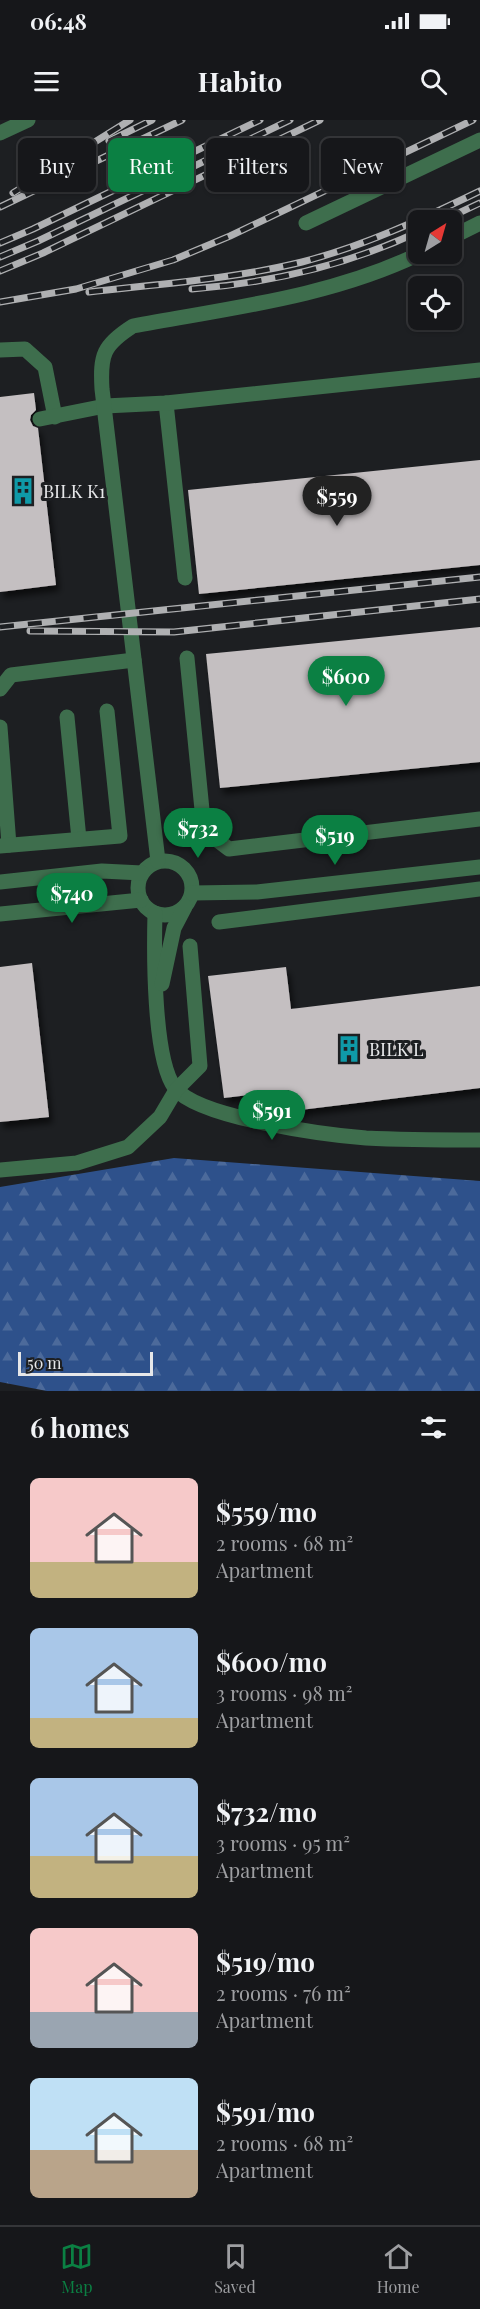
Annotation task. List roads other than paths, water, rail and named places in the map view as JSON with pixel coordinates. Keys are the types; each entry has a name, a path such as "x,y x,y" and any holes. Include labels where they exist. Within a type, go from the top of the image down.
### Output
{"street":[{"path":"0,133 28,120"},
{"path":"306,223 480,140"},
{"path":"462,232 480,223"},
{"path":"158,861 100,366 105,349 117,336 133,326 318,290 352,281 408,258"},
{"path":"0,350 25,349 45,367 48,418 105,406 166,403 480,370"},
{"path":"166,403 185,578"},
{"path":"188,658 204,830 229,849 480,819"},
{"path":"0,689 10,675 134,660"},
{"path":"0,727 4,846 120,836 107,711"},
{"path":"67,717 79,839"},
{"path":"0,882 102,872 142,873 158,861 176,862 184,867 189,875 192,893 174,928 158,1011"},
{"path":"192,893 257,891 480,867"},
{"path":"142,873 138,892 141,900 150,910 155,913 171,914 185,907"},
{"path":"219,922 480,889"},
{"path":"0,914 141,900"},
{"path":"155,913 155,982 161,1045 171,1081 176,1090 195,1103 246,1120 364,1138 480,1140"},
{"path":"0,1170 77,1163 128,1147 160,1117 176,1090 200,1066 190,946"}],"railway":[{"path":"13,193 130,120"},
{"path":"115,138 152,120"},
{"path":"0,207 182,120"},
{"path":"0,243 260,120"},
{"path":"0,257 290,120"},
{"path":"0,271 43,253 320,120"},
{"path":"0,302 76,289 173,260 230,236 473,120"},
{"path":"89,292 223,277 302,262 370,240 415,222 480,191"},
{"path":"462,212 480,203"},
{"path":"192,289 250,282 308,271 364,254 408,236"},
{"path":"0,627 480,577"},
{"path":"30,631 174,632 480,599"}],"place":[{"name":"BILK K1","path":"23,491"},
{"name":"BILK L","path":"349,1049"}]}
